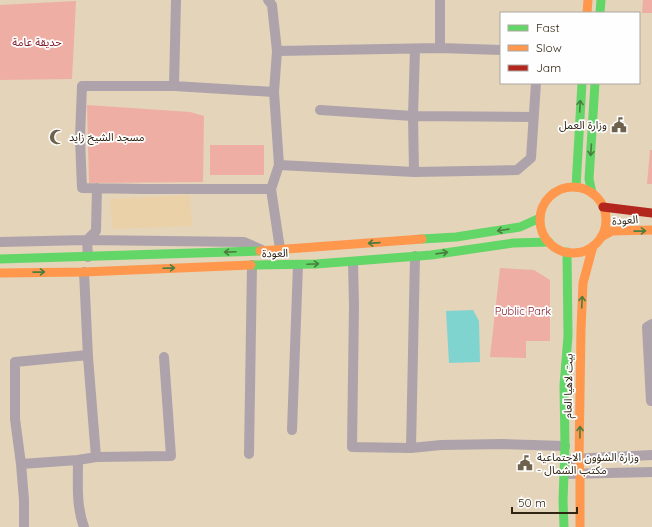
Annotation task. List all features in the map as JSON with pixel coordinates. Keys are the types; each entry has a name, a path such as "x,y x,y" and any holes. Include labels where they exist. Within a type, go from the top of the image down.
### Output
{"main road":[{"path":"587,12 588,0"},
{"path":"600,12 601,0"},
{"path":"576,187 582,84"},
{"path":"592,193 589,179 595,84"},
{"path":"570,187 584,189 592,193 603,207 606,221 601,237 593,246 583,251 572,253 557,248 549,242 543,233 540,218 545,203 551,195 560,189 570,187"},
{"name":"العودة","path":"603,207 652,213"},
{"name":"العودة","path":"0,259 263,251 456,236 520,227 540,218"},
{"name":"العودة","path":"601,237 612,231 652,230"},
{"name":"العودة","path":"0,273 84,272 353,262 431,255 513,243 549,242"},
{"name":"بيت لاهيا العام","path":"580,527 579,459 583,283 593,246"},
{"name":"بيت لاهيا العام","path":"564,527 564,385 568,336 567,252"}],"street":[{"path":"174,86 176,0"},
{"path":"268,0 272,5 277,51 274,92 279,165 271,189 280,249"},
{"path":"440,0 440,48"},
{"path":"277,51 415,48 500,50"},
{"path":"414,172 413,116 415,48"},
{"path":"279,165 414,172 517,170 531,158 536,84"},
{"path":"271,189 82,188 80,138 82,86 174,86 274,92"},
{"path":"320,110 413,116 533,117"},
{"path":"88,257 87,240 96,231 97,188"},
{"path":"0,242 87,240 244,242 263,251"},
{"path":"411,448 415,256"},
{"path":"353,262 354,306 352,447 411,448 441,445 503,444 565,446"},
{"path":"249,454 252,265"},
{"path":"292,430 298,265"},
{"path":"84,272 88,355 96,457"},
{"path":"652,324 647,327 651,402 652,401"},
{"path":"24,527 24,500 21,464 15,419 15,362 88,355"},
{"path":"21,464 78,460 96,457 171,456 164,357"},
{"path":"564,460 652,455"},
{"path":"78,460 80,517 84,527"},
{"path":"564,474 652,472"}],"shaded area":[{"path":"190,195 192,226 112,229 110,199"}],"green space":[{"path":"643,0 652,0 652,13 642,13"},
{"name":"حديقة عامة","path":"76,1 72,79 0,80 0,5"},
{"path":"87,105 190,112 204,116 203,182 89,183"},
{"path":"210,145 264,145 264,175 210,175"},
{"path":"650,150 652,150 652,184 647,184"},
{"name":"Public Park","path":"500,268 534,270 550,280 550,341 526,341 526,358 490,357"}],"water":[{"path":"473,310 479,321 480,362 449,363 446,311"}],"traffic: fast":[{"path":"600,12 601,0"},
{"path":"576,187 582,84"},
{"path":"592,193 589,179 595,84"},
{"path":"422,239 456,237 520,227 540,218"},
{"path":"251,265 316,264 431,255 513,243 549,242"},
{"path":"0,259 260,251"},
{"path":"564,527 564,385 568,336 567,252"}],"traffic: slow":[{"path":"587,12 588,0"},
{"path":"573,187 586,190 596,197 603,207 606,220 603,233 596,243 586,250 573,253 560,250 550,243 543,233 540,220 543,207 550,197 560,190 573,187"},
{"path":"601,237 612,231 652,230"},
{"path":"260,251 422,239"},
{"path":"580,527 579,459 583,283 593,246"},
{"path":"0,273 84,272 251,265"}],"traffic: jam":[{"path":"603,207 652,213"}],"place":[{"name":"وزارة العمل","path":"619,125"},
{"name":"مسجد الشيخ زايد","path":"57,137"},
{"name":"وزارة الشؤون الاجتماعية - مكتب الشمال","path":"525,463"}]}
